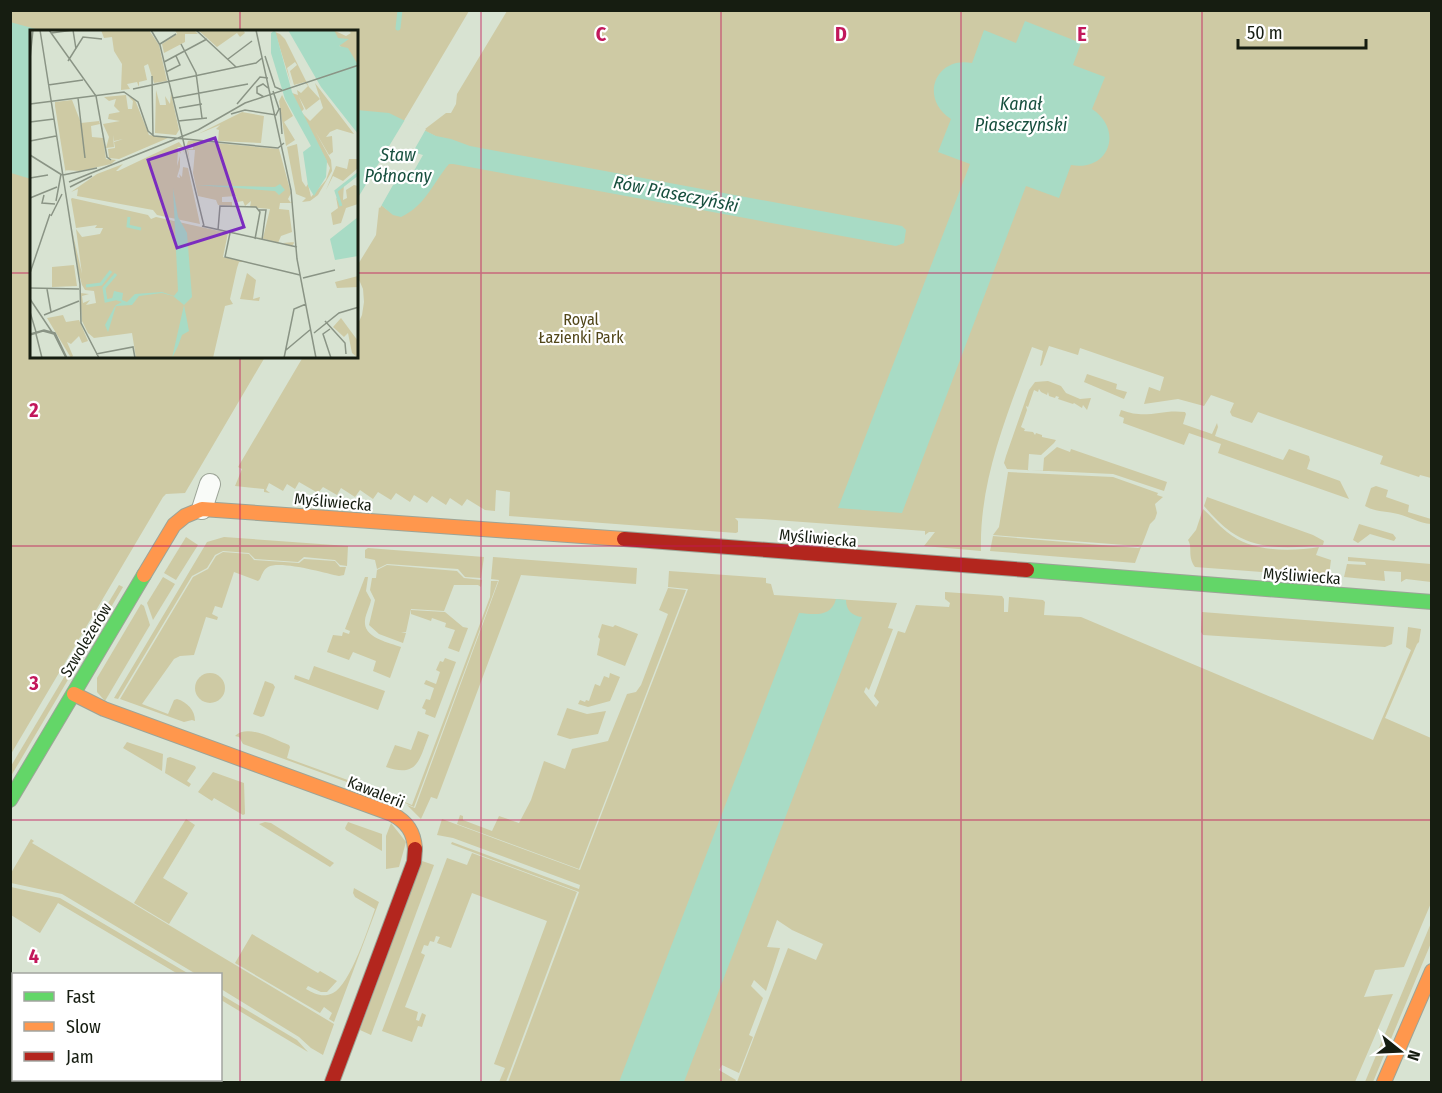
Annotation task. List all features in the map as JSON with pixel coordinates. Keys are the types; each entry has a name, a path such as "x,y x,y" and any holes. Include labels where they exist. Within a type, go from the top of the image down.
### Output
{"street":[{"path":"202,509 210,484"},
{"name":"Myśliwiecka","path":"202,509 666,542 1431,602"},
{"name":"Szwoleżerów","path":"10,800 174,525 184,516 202,509"},
{"name":"Kawalerii","path":"74,693 104,709 392,814 408,825 416,842 415,858 332,1083"},
{"path":"1384,1083 1431,971"}],"green space":[{"path":"10,11 469,11 358,198 358,30 30,30 30,358 264,358 185,493 166,494 163,497 11,754"},
{"name":"Royal Łazienki Park","path":"507,11 1431,11 1431,478 1420,475 1419,477 1380,464 1383,456 1258,412 1252,423 1232,416 1230,412 1234,403 1211,395 1204,406 1178,399 1144,404 1149,387 1160,391 1164,377 1080,348 1078,355 1049,346 1040,366 1043,351 1032,347 1005,422 985,498 981,551 924,546 935,532 925,535 925,531 735,518 738,521 738,532 736,533 509,516 510,492 496,490 495,511 485,510 467,499 462,506 450,498 446,505 432,496 427,503 414,495 410,502 396,493 391,500 378,492 373,499 360,490 355,497 341,488 337,495 323,487 318,493 299,482 295,489 287,484 283,491 269,483 266,490 270,493 264,492 264,489 235,486 242,469 238,467 302,358 358,358 358,324 364,302 363,289 358,277 358,264 376,235 379,207 381,205 393,214 437,137 425,129 446,113 451,113 456,104 457,94"},
{"path":"1087,374 1117,384 1116,389 1127,392 1124,399 1084,382"},
{"path":"1048,381 1061,386 1066,393 1080,399 1091,398 1087,410 1083,405 1082,408 1074,403 1058,399 1059,397 1049,396 1048,392 1047,395 1039,389 1038,392 1034,390 1028,407 1026,406 1027,410 1021,427 1025,429 1024,431 1056,440 1041,455 1029,454 1028,470 1007,469 1004,463 1029,390 1035,382"},
{"path":"1121,410 1139,414 1185,412 1183,424 1212,434 1217,423 1215,436 1283,460 1289,449 1309,456 1307,469 1340,481 1349,499 1218,453 1221,444 1189,433 1184,445 1123,423 1124,418 1119,416"},
{"path":"1057,447 1070,452 1071,449 1167,482 1164,491 1113,474 1043,471 1044,458"},
{"path":"1008,472 1113,477 1158,493 1157,495 1163,497 1155,504 1157,513 1155,519 1150,524 1142,545 1138,546 993,535 999,527"},
{"path":"1376,486 1388,490 1386,497 1409,505 1408,512 1431,519 1431,524 1365,506 1371,488"},
{"path":"1207,497 1313,535 1324,541 1323,545 1276,547 1241,538 1224,526 1204,506"},
{"path":"1203,509 1237,539 1259,547 1295,550 1319,547 1316,555 1331,560 1329,575 1327,577 1195,567 1191,559 1188,540 1196,530"},
{"path":"1359,524 1393,534 1396,538 1394,541 1370,534 1358,543 1353,540"},
{"path":"993,536 1141,547 1135,563 990,551"},
{"path":"186,537 198,545 176,580 164,573"},
{"path":"224,537 348,546 347,566 340,565 335,560 304,557 298,562 255,559 249,553 223,551 215,555 207,568 192,576 118,699 114,698 207,542"},
{"path":"368,548 484,557 481,578 465,577 458,569 387,564 377,569 375,560 365,558 365,550"},
{"path":"223,552 249,554 254,560 299,563 304,559 335,561 340,567 346,567 344,575 339,576 292,566 274,565 265,570 258,581 234,572 222,608 215,606 212,614 218,617 217,620 206,617 194,655 174,659 142,704 168,714 174,700 177,699 190,707 195,721 184,722 120,699 193,577 208,569 216,556"},
{"path":"493,557 637,568 636,584 521,575 437,799 431,797 421,819 407,805 415,808 499,580 491,579"},
{"path":"1348,557 1431,564 1431,582 1406,579 1401,582 1401,572 1384,571 1385,581 1344,577 1347,564 1366,565 1365,562 1348,561"},
{"path":"387,565 457,571 464,578 482,580 481,587 454,585 444,611 411,609 406,632 401,632 406,633 403,643 379,634 369,625 375,600 370,590 372,578 376,578 377,570"},
{"path":"669,571 766,578 766,583 771,584 774,595 897,603 888,628 893,629 869,690 866,687 864,692 876,707 879,702 874,696 898,631 905,633 916,605 949,607 950,603 945,599 945,592 1002,596 1004,612 1008,612 1009,597 1043,600 1045,602 1044,615 1081,617 1373,740 1411,650 1406,647 1408,627 1421,629 1419,642 1385,718 1431,738 1431,903 1404,967 1375,970 1364,997 1393,994 1355,1082 737,1082 788,948 816,960 823,944 792,930 777,920 767,947 780,948 766,991 754,980 751,986 763,998 749,1035 753,1037 739,1073 722,1065 719,1070 736,1080 735,1082 508,1082 579,892 451,844 452,842 579,889 580,885 453,838 437,835 442,819 580,870 688,589 668,587"},
{"path":"163,577 175,584 153,620 147,603"},
{"path":"365,577 368,577 366,591 371,600 365,618 366,629 379,639 401,647 390,678 373,671 376,661 353,652 349,660 327,652 333,635 342,636 343,632 349,634 350,631 345,629"},
{"path":"491,581 498,581 414,807 383,793 366,789 243,744 239,737 235,736 247,731 269,737 289,745 287,758 367,787 379,789 412,805 490,597"},
{"path":"119,585 123,587 11,776 11,766"},
{"path":"668,588 686,590 579,869 457,824 460,815 463,816 463,820 492,831 499,816 519,823 531,800 544,761 565,769 572,749 608,741 627,694 636,692 641,685 668,614 659,610"},
{"path":"141,604 144,606 150,625 105,701 97,692 97,678"},
{"path":"411,610 445,612 463,627 468,628 459,652 448,648 455,630 445,627 446,623 411,614"},
{"path":"1202,612 1394,627 1392,644 1385,647 1203,635 1201,632"},
{"path":"602,624 613,627 615,625 638,634 625,666 597,655 600,639 598,637"},
{"path":"445,658 456,662 435,718 425,714 426,710 422,708 426,699 430,700 434,688 424,684 426,680 436,684 440,672 436,670 440,661 443,662"},
{"path":"314,666 385,691 378,710 294,679 295,675 309,680"},
{"path":"210,673 216,674 224,682 224,694 216,702 210,703 204,702 196,694 195,688 196,682 204,674"},
{"path":"610,673 620,677 610,701 588,707 578,704 580,700 589,701 595,684 600,686 604,676 609,678"},
{"path":"265,681 275,687 264,716 261,717 253,714"},
{"path":"567,708 587,714 606,711 598,734 570,739 557,735"},
{"path":"418,731 429,735 416,764 405,770 386,767 395,745 411,750"},
{"path":"127,742 163,754 162,771 123,748"},
{"path":"167,758 195,766 196,768 187,781 191,784 189,787 165,773"},
{"path":"213,772 244,783 245,814 243,815 214,798 212,801 198,792"},
{"path":"186,819 195,825 163,878 188,893 169,924 134,903"},
{"path":"348,822 382,834 382,851 346,830"},
{"path":"271,823 334,863 330,867 259,824"},
{"path":"391,823 406,842 399,867 386,869 386,836"},
{"path":"31,839 34,841 32,843 334,1024 323,1055 299,1037 222,990 222,973 194,973 62,894 11,883 11,873"},
{"path":"472,853 577,892 506,1082 499,1082 505,1068 494,1064 547,921 472,893 451,948 437,943 440,937 436,936 434,942 430,941 428,946 424,945 421,953 425,955 405,1007 418,1012 416,1020 419,1021 422,1013 426,1015 422,1027 418,1026 412,1042 382,1031 447,858 467,865"},
{"path":"422,861 434,865 371,1035 360,1030"},
{"path":"11,887 60,898 187,973 176,973 58,903 40,933 11,915"},
{"path":"354,888 379,902 334,1022 329,1019 332,1013 324,1007 320,1013 235,963 252,934 318,973 320,971 337,981 327,992 321,992 308,986 306,989 322,995 333,993 346,979 352,967 375,909 355,897"},
{"path":"1431,923 1431,943 1373,1082 1365,1082"},
{"path":"222,995 297,1040 308,1052 222,1001"}],"water":[{"name":"Kanał Piaseczyński","path":"1025,21 1081,43 1073,65 1105,77 1092,109 1102,118 1108,128 1108,148 1095,162 1071,165 1059,198 1026,186 902,513 838,508 970,164 938,152 951,119 941,111 936,101 934,91 936,81 941,72 949,66 972,63 984,30 1016,43"},
{"path":"10,22 39,30 30,30 30,179 11,173"},
{"path":"358,110 389,113 436,136 470,146 902,226 906,230 904,243 896,246 453,164 449,164 416,207 401,217 393,215 381,205 358,194"},
{"path":"836,599 846,600 850,612 862,617 684,1082 619,1082 799,613 821,614 834,605"}],"pier":[{"path":"406,118 426,129 413,152 423,155 407,183 397,178 380,208 359,196"}],"waterway":[{"path":"398,28 400,10"}],"traffic: fast":[{"path":"1027,570 1432,602"},
{"path":"10,800 144,575"}],"traffic: slow":[{"path":"144,575 174,525 185,516 202,509 624,539"},
{"path":"74,694 104,709 392,814 409,828 415,849"},
{"path":"1384,1082 1432,971"}],"traffic: jam":[{"path":"624,539 1027,570"},
{"path":"332,1082 414,862 415,849"}],"water label":[{"name":"Staw Północny","path":"398,165"},
{"name":"Rów Piaseczyński","path":"676,194"}]}
